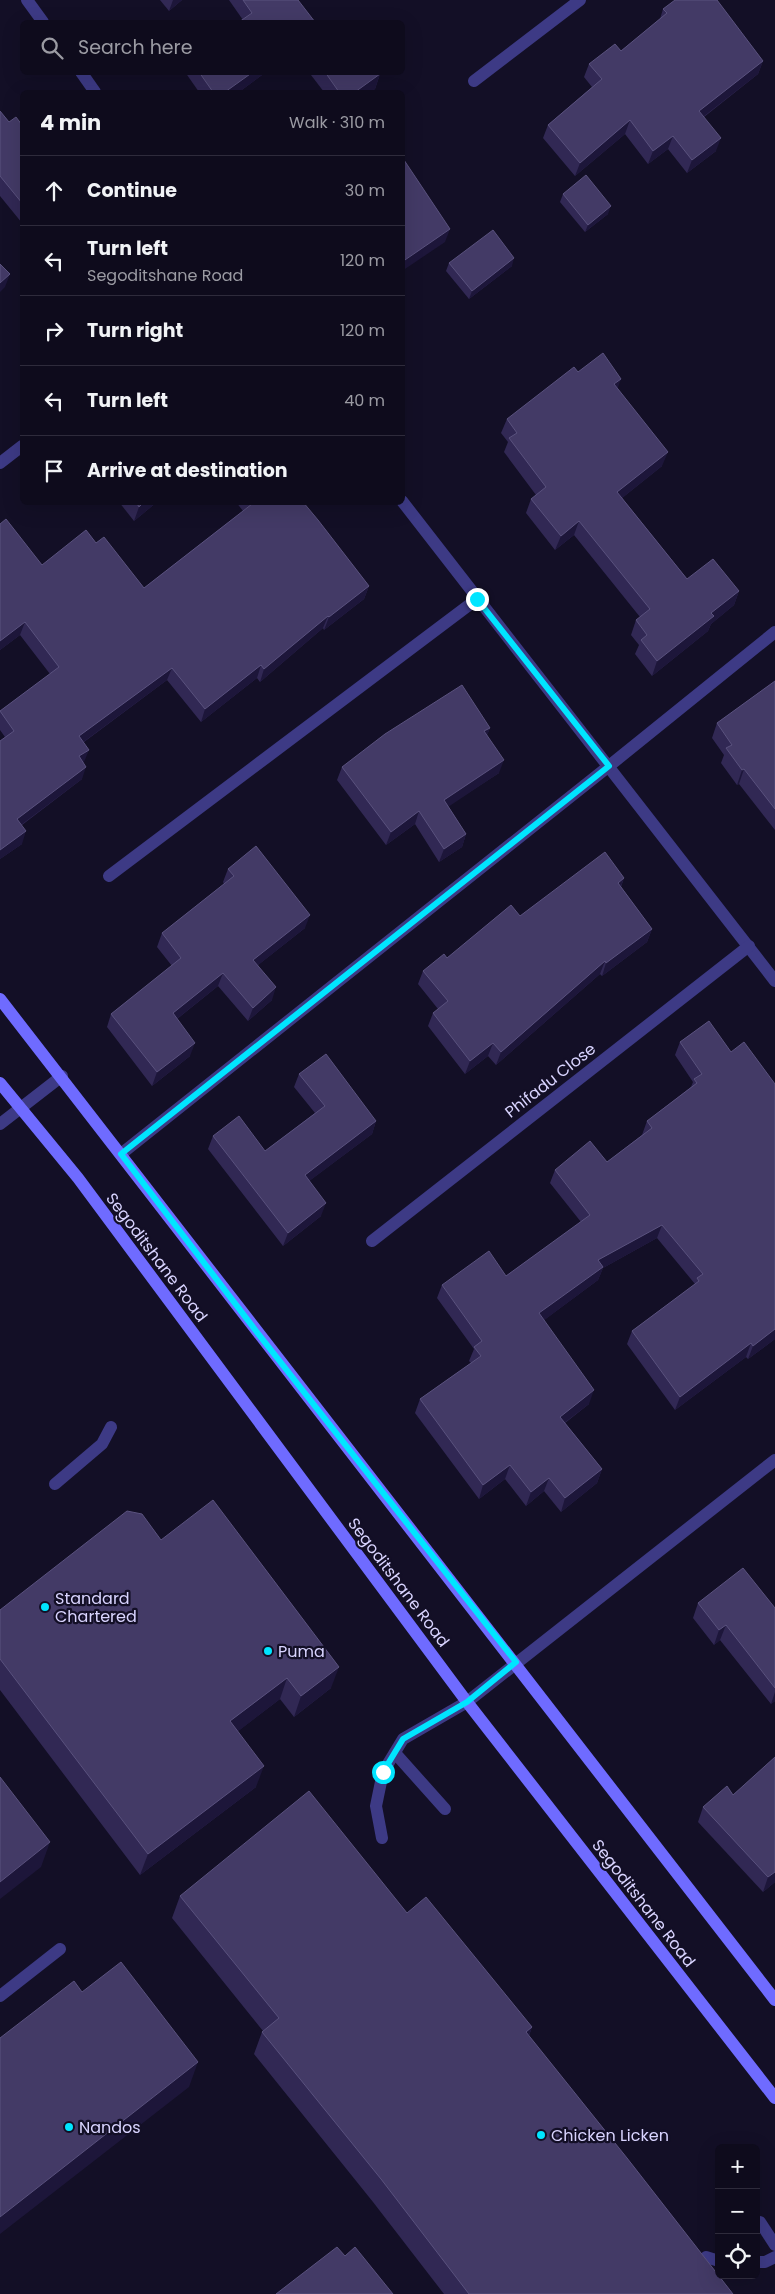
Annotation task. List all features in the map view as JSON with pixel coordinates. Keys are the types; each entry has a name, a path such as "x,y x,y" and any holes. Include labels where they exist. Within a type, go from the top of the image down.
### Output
{"main road":[{"name":"Segoditshane Road","path":"0,999 62,1076 256,1331 516,1662 775,2000"},
{"name":"Segoditshane Road","path":"0,1082 20,1109 78,1178 467,1702 775,2098"}],"street":[{"path":"26,0 41,20"},
{"path":"474,81 580,0"},
{"path":"82,75 94,90"},
{"path":"0,463 20,448"},
{"path":"405,505 775,981"},
{"path":"109,876 477,599"},
{"path":"121,1154 775,632"},
{"name":"Phifadu Close","path":"372,1241 749,946"},
{"path":"0,1124 62,1076"},
{"path":"55,1484 102,1444 110,1427"},
{"path":"382,1838 376,1806 383,1772 403,1739 467,1702 775,1460"},
{"path":"395,1753 445,1809"},
{"path":"0,1996 60,1949"},
{"path":"760,2222 775,2245"},
{"path":"760,2262 765,2262 775,2257"},
{"path":"706,2258 715,2259"}],"building":[{"path":"243,0 298,0 313,20 242,20 252,13"},
{"path":"675,0 717,0 763,61 699,111 721,138 692,160 673,136 653,151 630,120 580,163 548,125 602,79 589,64 615,44 621,51 667,13 663,9"},
{"path":"201,75 249,75 228,90 212,90"},
{"path":"327,75 379,75 358,90 338,90"},
{"path":"0,111 9,122 16,117 20,122 20,201 0,176"},
{"path":"405,162 450,229 405,260"},
{"path":"586,175 611,206 588,225 563,194"},
{"path":"493,230 514,258 472,291 449,263"},
{"path":"0,264 10,274 0,283"},
{"path":"603,353 621,379 614,384 668,452 617,492 687,579 713,559 739,591 711,613 714,616 657,661 641,640 647,635 636,620 650,609 579,521 561,536 531,499 546,487 509,438 517,433 507,419 574,367 578,372"},
{"path":"251,505 306,505 369,586 328,616 264,669 261,665 205,709 172,668 79,736 89,750 79,756 86,767 17,819 26,831 0,850 0,741 14,731 0,711 59,667 25,622 0,641 0,524 6,519 42,565 86,530 96,543 104,537 144,588"},
{"path":"775,681 775,809 726,748 732,745 717,723"},
{"path":"462,685 490,728 484,731 504,760 444,800 466,834 444,849 419,811 391,832 342,767 385,734"},
{"path":"256,846 310,915 253,960 276,987 253,1008 223,973 173,1013 195,1043 157,1072 111,1014 181,958 162,933 234,876 228,869"},
{"path":"605,852 624,878 618,883 652,929 606,963 605,961 501,1052 493,1043 470,1061 433,1013 448,1001 423,971 444,954 447,958 511,905 520,916"},
{"path":"709,1021 731,1052 744,1042 775,1084 775,1329 753,1346 751,1343 680,1397 632,1331 699,1281 697,1278 703,1274 662,1225 598,1260 603,1267 539,1313 594,1390 560,1417 602,1469 565,1498 549,1478 531,1492 510,1465 483,1485 420,1399 481,1356 474,1347 482,1341 442,1285 489,1251 506,1276 590,1215 555,1170 590,1141 607,1162 652,1128 647,1121 697,1083 694,1079 702,1074 680,1042"},
{"path":"326,1054 376,1121 305,1175 326,1203 288,1233 213,1136 239,1116 265,1151 325,1106 299,1074"},
{"path":"213,1500 339,1667 301,1696 287,1678 230,1721 264,1766 148,1854 0,1659 0,1610 127,1511 142,1514 161,1540"},
{"path":"743,1568 775,1608 775,1688 726,1625 719,1630 698,1603"},
{"path":"775,1757 775,1872 768,1877 703,1807 727,1786 733,1795"},
{"path":"0,1777 50,1842 0,1882"},
{"path":"309,1791 407,1913 426,1897 532,2027 526,2032 715,2271 715,2279 721,2279 733,2294 469,2294 381,2179 262,2032 279,2018 180,1896"},
{"name":"Nandos","path":"121,1962 198,2062 0,2217 0,2038 74,1981 82,1992"},
{"path":"337,2247 345,2256 355,2247 393,2294 276,2294"}],"place":[{"name":"Standard Chartered","path":"45,1607"},
{"name":"Puma","path":"268,1651"},
{"name":"Nandos","path":"69,2127"},
{"name":"Chicken Licken","path":"541,2135"}],"route":[{"path":"383,1772 403,1739 467,1702 516,1662 256,1331 121,1154 609,766 477,599"}]}
